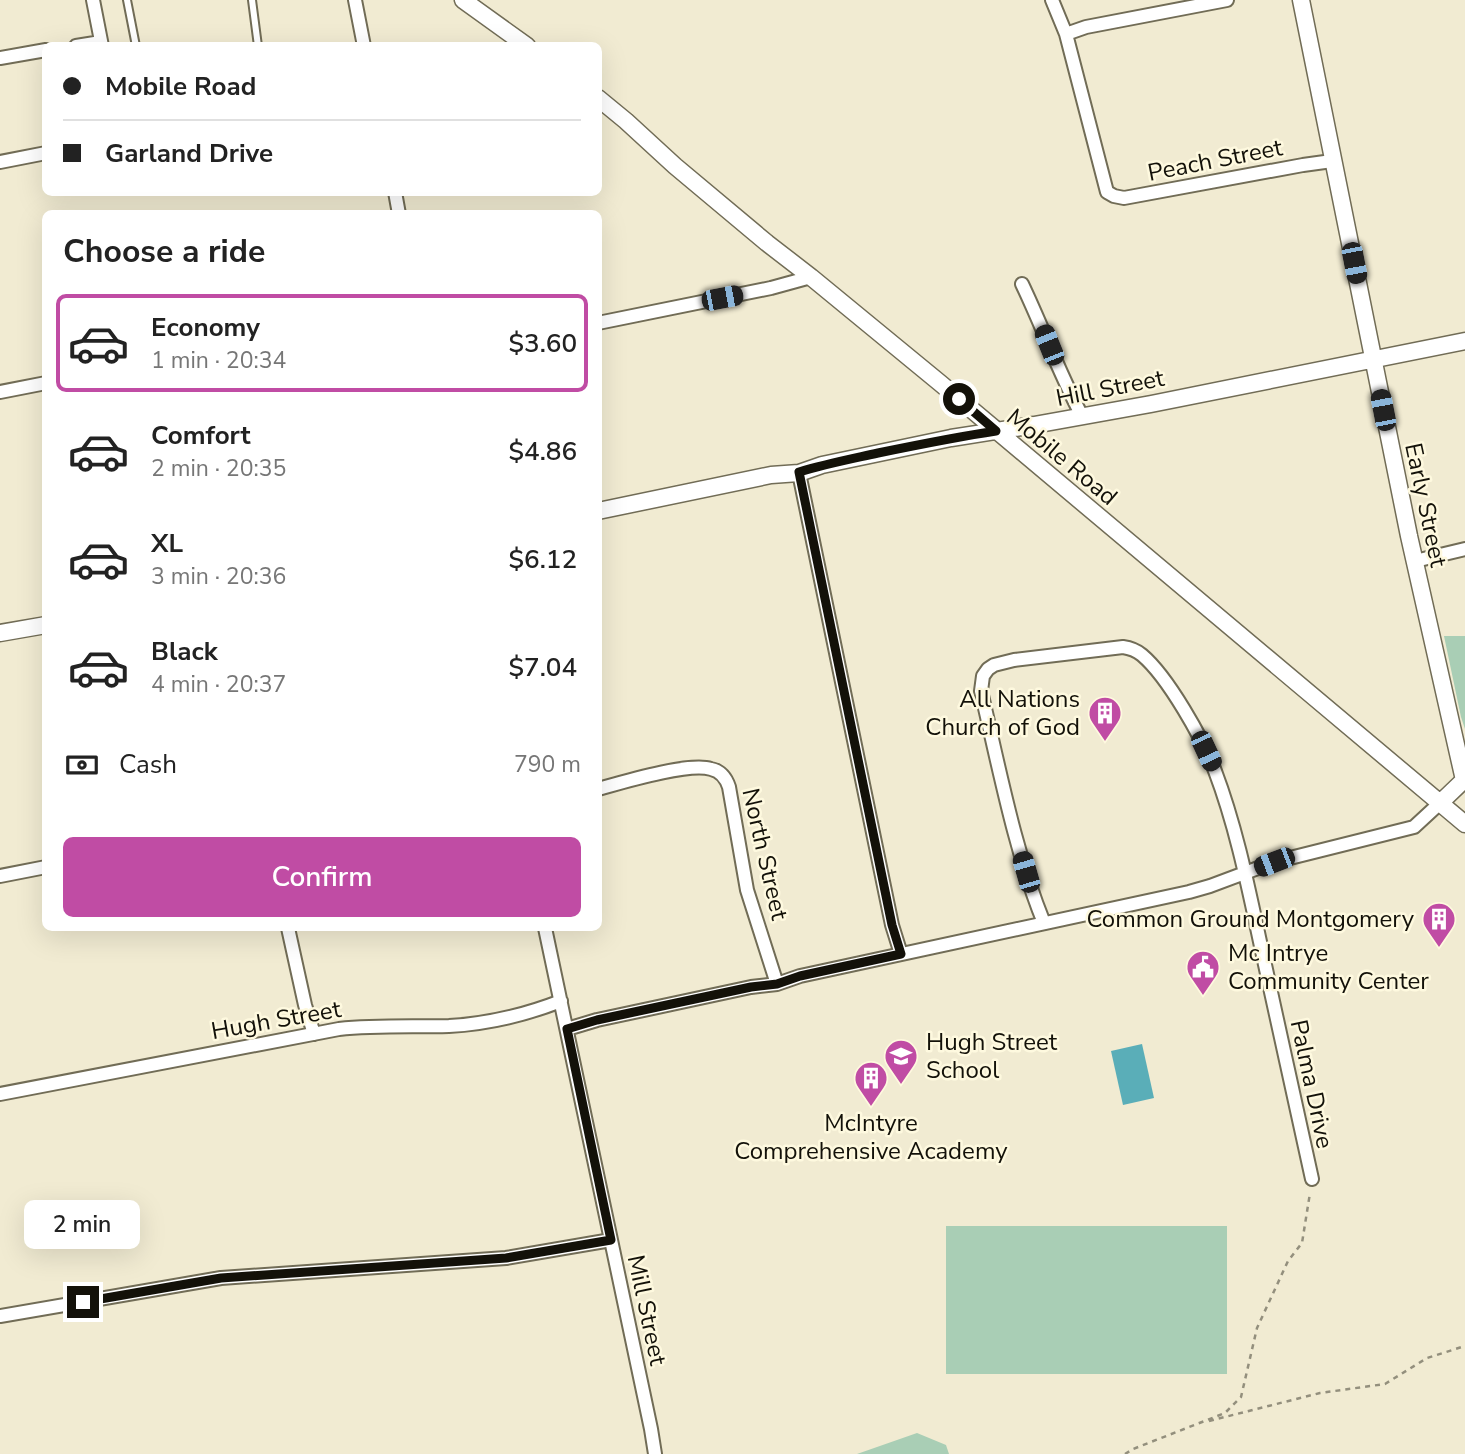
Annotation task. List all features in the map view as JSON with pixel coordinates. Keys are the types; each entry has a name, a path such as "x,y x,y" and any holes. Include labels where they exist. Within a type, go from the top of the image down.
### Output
{"street":[{"path":"93,0 102,42"},
{"path":"355,0 364,42"},
{"path":"463,0 521,42"},
{"path":"1052,0 1066,34 1086,27 1227,0"},
{"name":"Early Street","path":"1301,0 1372,359 1464,780 1440,803"},
{"name":"Peach Street","path":"1066,34 1107,192 1114,197 1124,198 1332,161"},
{"path":"0,58 42,51"},
{"name":"Mobile Road","path":"602,101 766,243 811,277 1465,824"},
{"path":"0,162 42,154"},
{"path":"602,322 771,288 811,277"},
{"path":"1022,284 1064,382 1082,416"},
{"name":"Hill Street","path":"602,510 771,475 799,472 951,438 1151,404 1465,341"},
{"path":"0,392 42,384"},
{"path":"799,472 892,925 901,954"},
{"path":"1415,561 1465,549"},
{"path":"0,633 42,626"},
{"name":"Palma Drive","path":"1044,923 1033,896 1007,800 981,691 983,676 994,665 1014,660 1123,648 1136,651 1165,681 1197,733 1226,802 1245,873 1312,1179"},
{"name":"North Street","path":"602,788 697,767 709,768 722,774 729,788 747,890 777,984"},
{"path":"567,1029 597,1020 751,987 777,984 800,976 1200,889 1274,862 1414,827 1440,803"},
{"path":"0,876 42,868"},
{"path":"289,931 314,1034"},
{"name":"Mill Street","path":"546,931 655,1454"},
{"name":"Hugh Street","path":"0,1094 369,1025 450,1026 481,1023 530,1013 561,1001"},
{"path":"0,1316 221,1278 506,1258 611,1240"},
{"path":"648,1454 655,1454"}],"lane":[{"path":"127,0 135,42"},
{"path":"252,0 257,42"}],"path":[{"path":"1125,1454 1224,1413 1241,1397 1256,1328 1288,1261 1302,1243 1312,1179"},
{"path":"1199,1423 1320,1394 1385,1384 1427,1358 1465,1346"}],"green space":[{"path":"1444,636 1465,636 1465,729 1461,717"},
{"path":"946,1226 1227,1226 1227,1374 946,1374"},
{"path":"917,1433 946,1445 949,1454 857,1454"}],"water":[{"path":"1142,1044 1154,1098 1123,1105 1111,1051"}],"place":[{"name":"All Nations Church of God","path":"1105,743"},
{"name":"Common Ground Montgomery","path":"1439,949"},
{"name":"Mc Intrye Community Center","path":"1203,997"},
{"name":"Hugh Street School","path":"901,1086"},
{"name":"McIntyre Comprehensive Academy","path":"871,1108"}],"route":[{"path":"83,1302 221,1278 506,1258 611,1240 567,1029 597,1020 751,987 777,984 800,976 901,954 892,925 799,472 849,459 996,431 959,399"}]}
